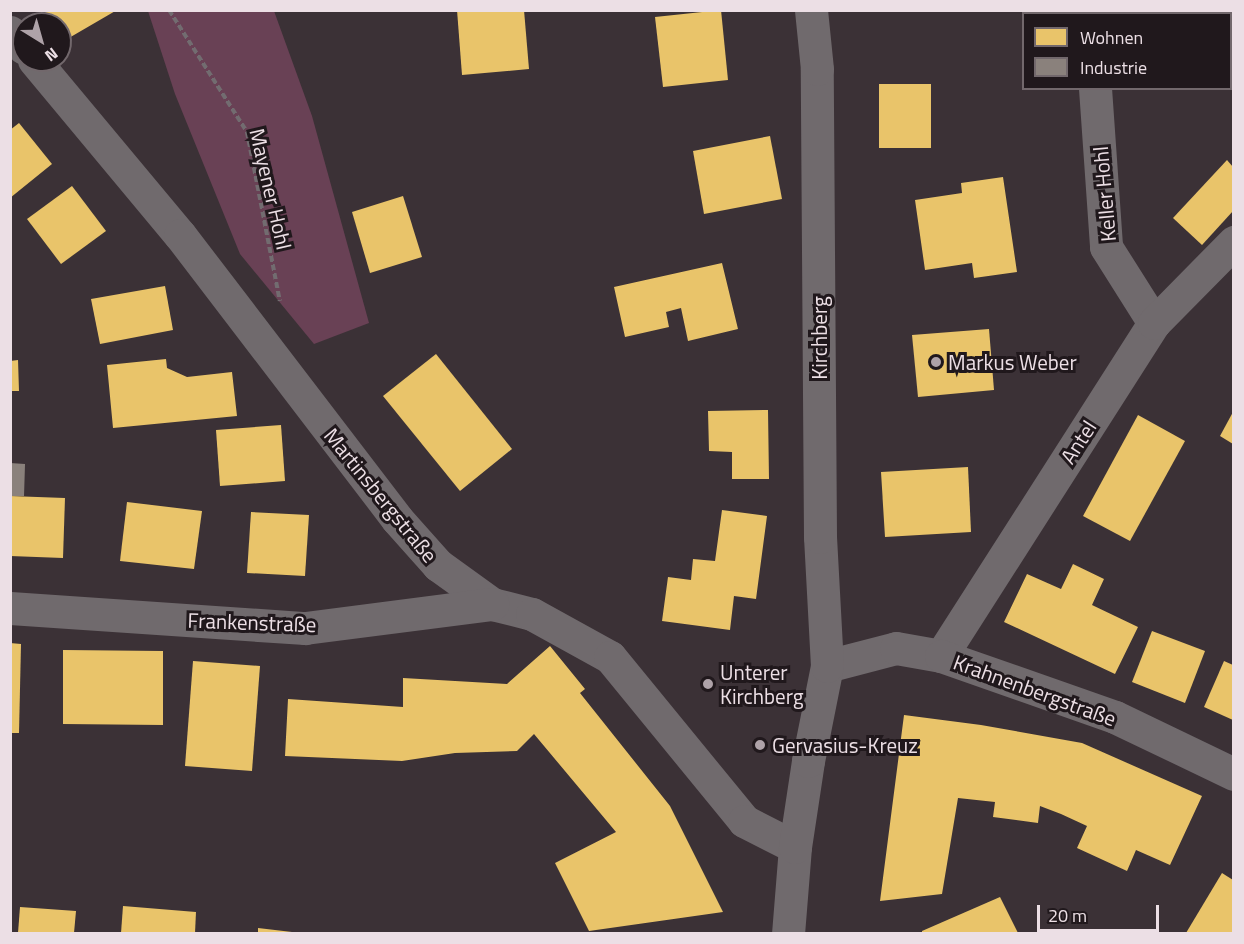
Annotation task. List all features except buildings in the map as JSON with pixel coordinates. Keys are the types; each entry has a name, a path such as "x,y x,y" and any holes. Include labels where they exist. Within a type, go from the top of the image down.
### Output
{"street":[{"name":"Kirchberg","path":"788,933 795,847 808,761 827,666 820,537 817,69 811,10"},
{"name":"Martinsbergstraße","path":"44,72 180,235 398,519 438,565 492,604 532,614 610,657 744,821 795,847"},
{"name":"Keller Hohl","path":"1095,90 1106,247 1154,323"},
{"name":"Antel","path":"941,656 1154,323 1233,242"},
{"name":"Frankenstraße","path":"10,608 305,628 492,604"},
{"name":"Krahnenbergstraße","path":"827,666 896,648 941,656 1115,717 1233,774"}],"path":[{"name":"Mayener Hohl","path":"169,10 247,132 280,302"}],"shaded area":[{"path":"148,11 274,11 312,116 369,323 314,344 240,254 175,94"}],"place":[{"name":"Markus Weber","path":"936,362"},
{"name":"Unterer Kirchberg","path":"708,684"},
{"name":"Gervasius-Kreuz","path":"760,745"}]}
